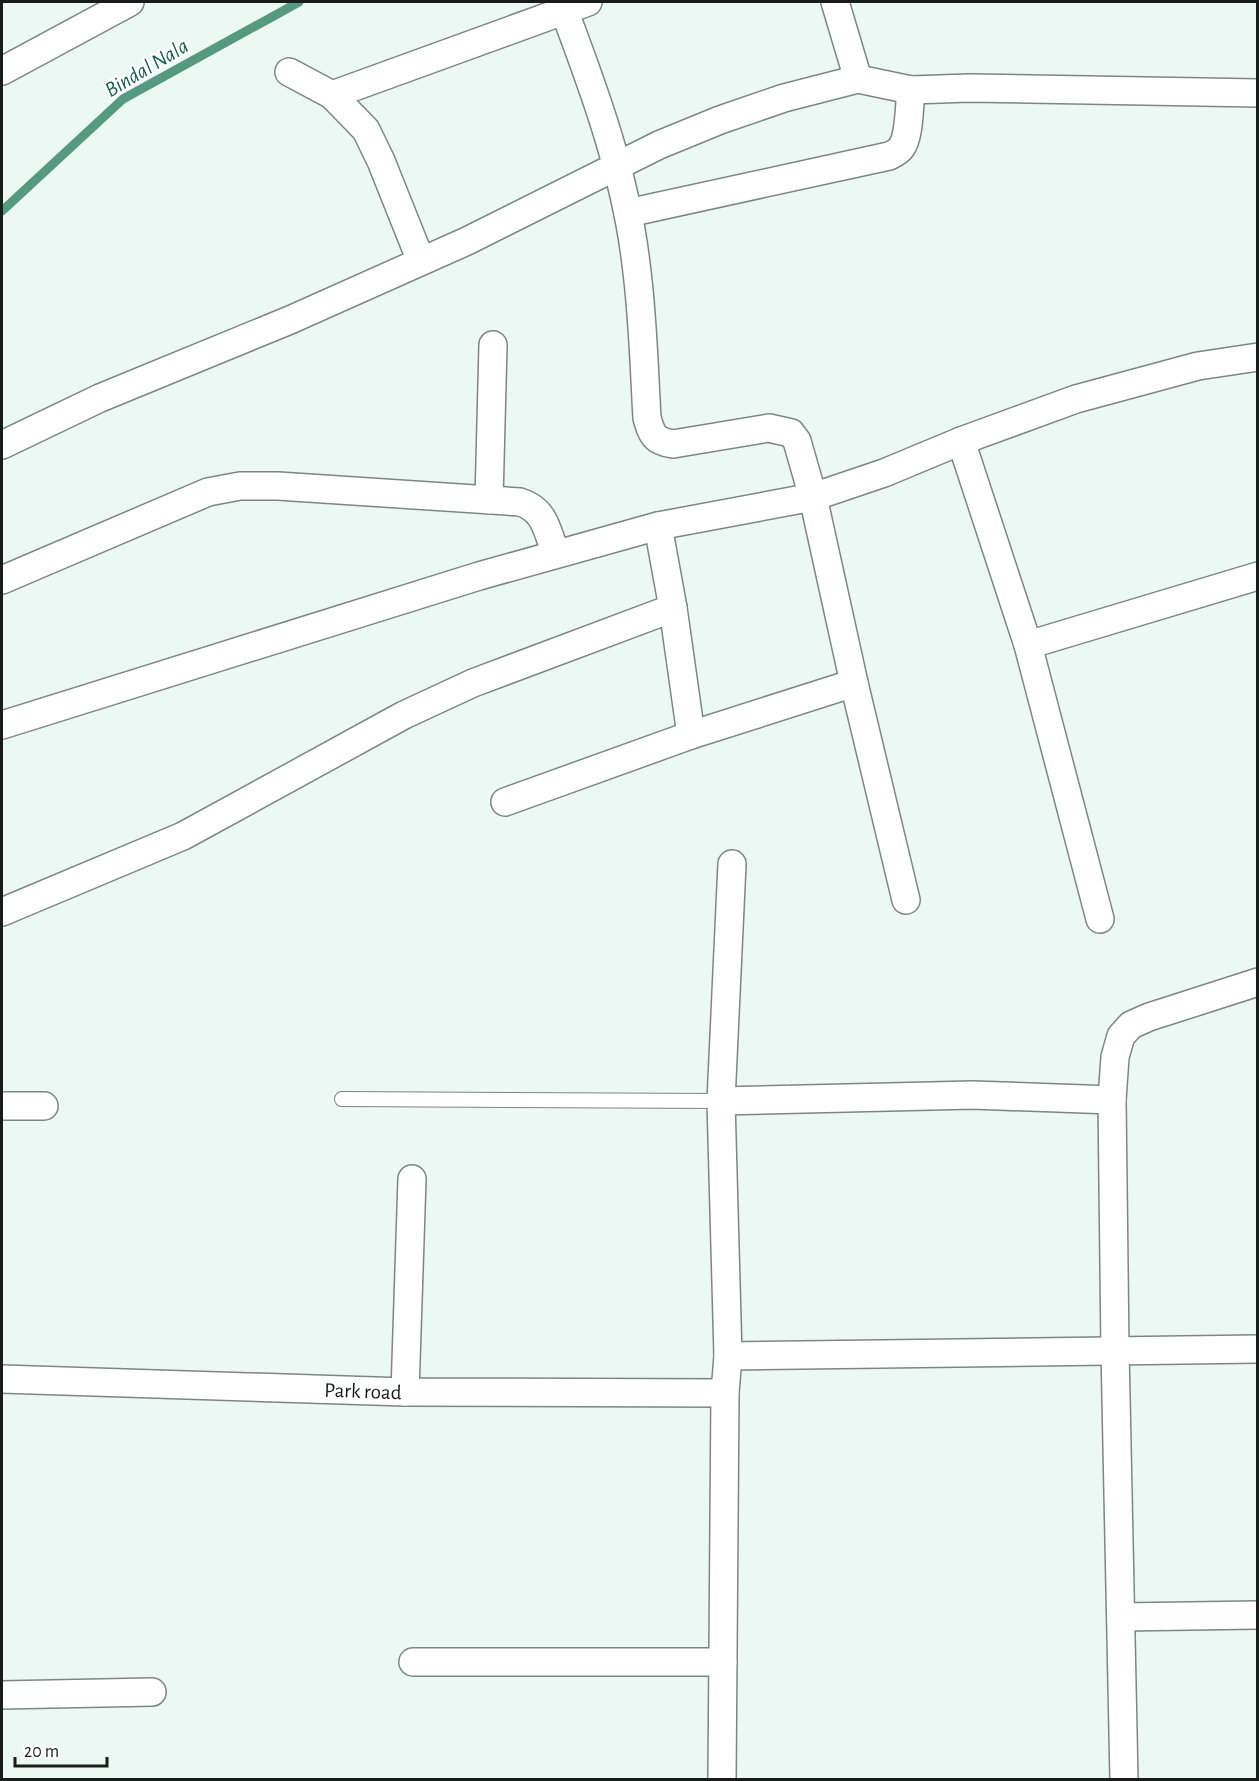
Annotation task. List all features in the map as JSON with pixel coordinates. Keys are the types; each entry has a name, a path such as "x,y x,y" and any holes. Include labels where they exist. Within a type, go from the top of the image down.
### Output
{"street":[{"path":"2,71 130,2"},
{"path":"835,2 858,80"},
{"path":"332,95 576,6 589,75 628,213 636,264 647,418 652,433 661,442 673,444 769,428 791,433 797,441 813,497 854,683 906,900"},
{"path":"289,72 332,95 366,130 381,161 421,261"},
{"path":"2,445 100,398 290,320 467,241 660,145 784,98 858,80 911,90 969,88 1257,93"},
{"path":"628,213 889,156 899,151 904,143 911,90"},
{"path":"489,500 493,345"},
{"path":"2,725 556,554 658,526 813,497 884,473 961,441 1076,399 1198,366 1257,357"},
{"path":"961,441 1028,645 1100,919"},
{"path":"2,580 208,492 240,486 278,486 520,502 531,506 541,515 556,554"},
{"path":"658,526 674,608 691,735"},
{"path":"1028,645 1257,576"},
{"path":"2,912 183,836 404,715 473,683 674,608"},
{"path":"505,802 691,735 854,683"},
{"path":"722,1779 725,1393 728,1356 721,1101 732,864"},
{"path":"1124,1779 1115,1350 1112,1100 1115,1057 1121,1036 1131,1025 1257,982"},
{"path":"721,1101 973,1095 1112,1100"},
{"path":"2,1106 44,1106"},
{"path":"405,1392 412,1179"},
{"path":"728,1356 1257,1349"},
{"name":"Park road","path":"2,1379 405,1392 725,1393"},
{"path":"1121,1617 1257,1615"},
{"path":"413,1662 723,1662"},
{"path":"2,1695 152,1692"}],"lane":[{"path":"342,1099 721,1101"}],"waterway":[{"name":"Bindal Nala","path":"2,211 123,99 299,2"}]}
